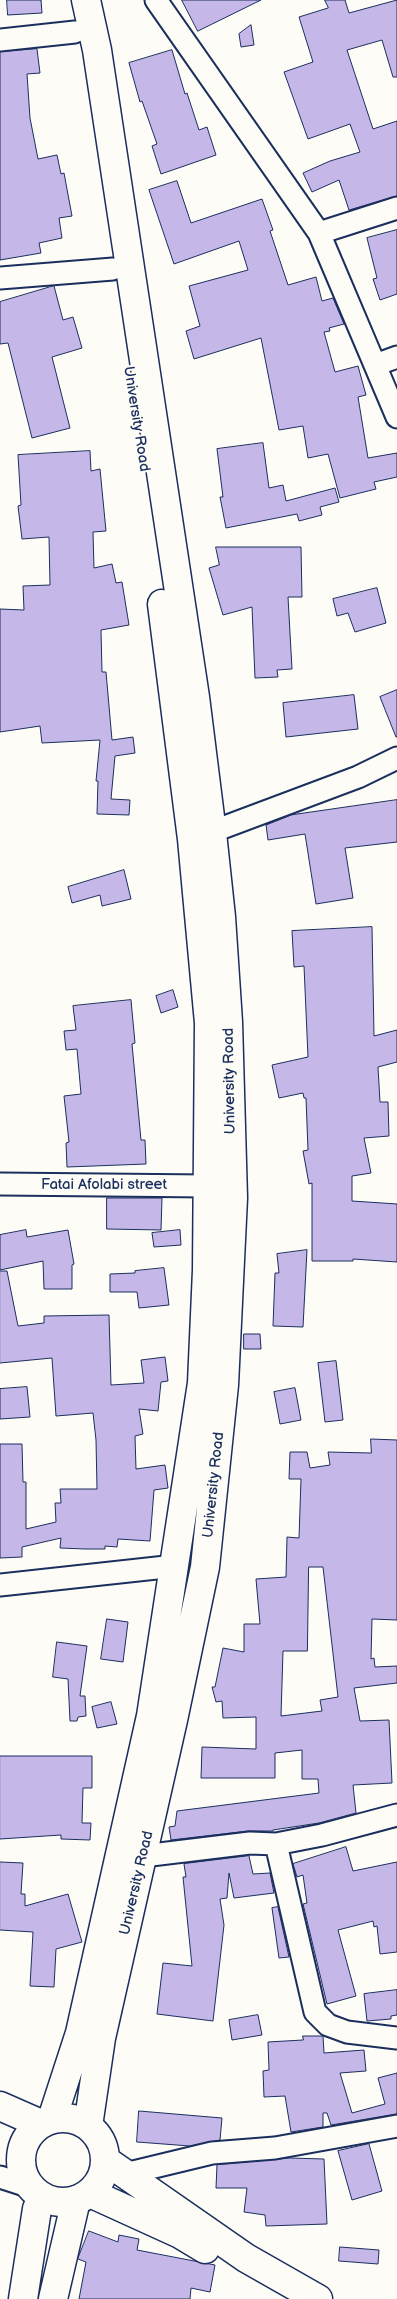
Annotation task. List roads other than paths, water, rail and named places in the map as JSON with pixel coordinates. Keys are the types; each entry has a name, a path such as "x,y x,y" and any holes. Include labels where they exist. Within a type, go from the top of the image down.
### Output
{"main road":[{"name":"University Road","path":"67,0 75,32 202,836 221,917 228,1022 233,1198 224,1385 205,1567 143,1856 101,2038 88,2126"},
{"name":"University Road","path":"47,2122 80,2033 152,1716 202,1383 208,1186 208,1023 195,697 134,288 96,50 86,0"},
{"path":"0,2106 47,2122"},
{"path":"23,2299 37,2209 36,2192 10,2152 24,2146 30,2133 47,2122 64,2118 76,2120 88,2126 97,2135 115,2167 246,2258 318,2299"},
{"path":"36,2192 59,2202 83,2196 98,2183 103,2172 115,2167"},
{"path":"53,2299 83,2196"},
{"path":"83,2196 180,2234 287,2299"}],"street":[{"path":"156,0 319,233 397,418"},
{"path":"0,40 75,32"},
{"path":"319,233 397,208"},
{"path":"0,278 113,269"},
{"path":"375,364 397,356"},
{"path":"202,836 358,776 397,758"},
{"name":"Fatai Afolabi street","path":"0,1184 208,1186"},
{"path":"0,1585 175,1566"},
{"path":"143,1856 250,1843 276,1844 322,1835 397,1815"},
{"path":"276,1844 315,2012 328,2025 347,2032 397,2038"},
{"path":"115,2167 212,2153 275,2148 397,2126"},
{"path":"0,2177 36,2192"}]}
